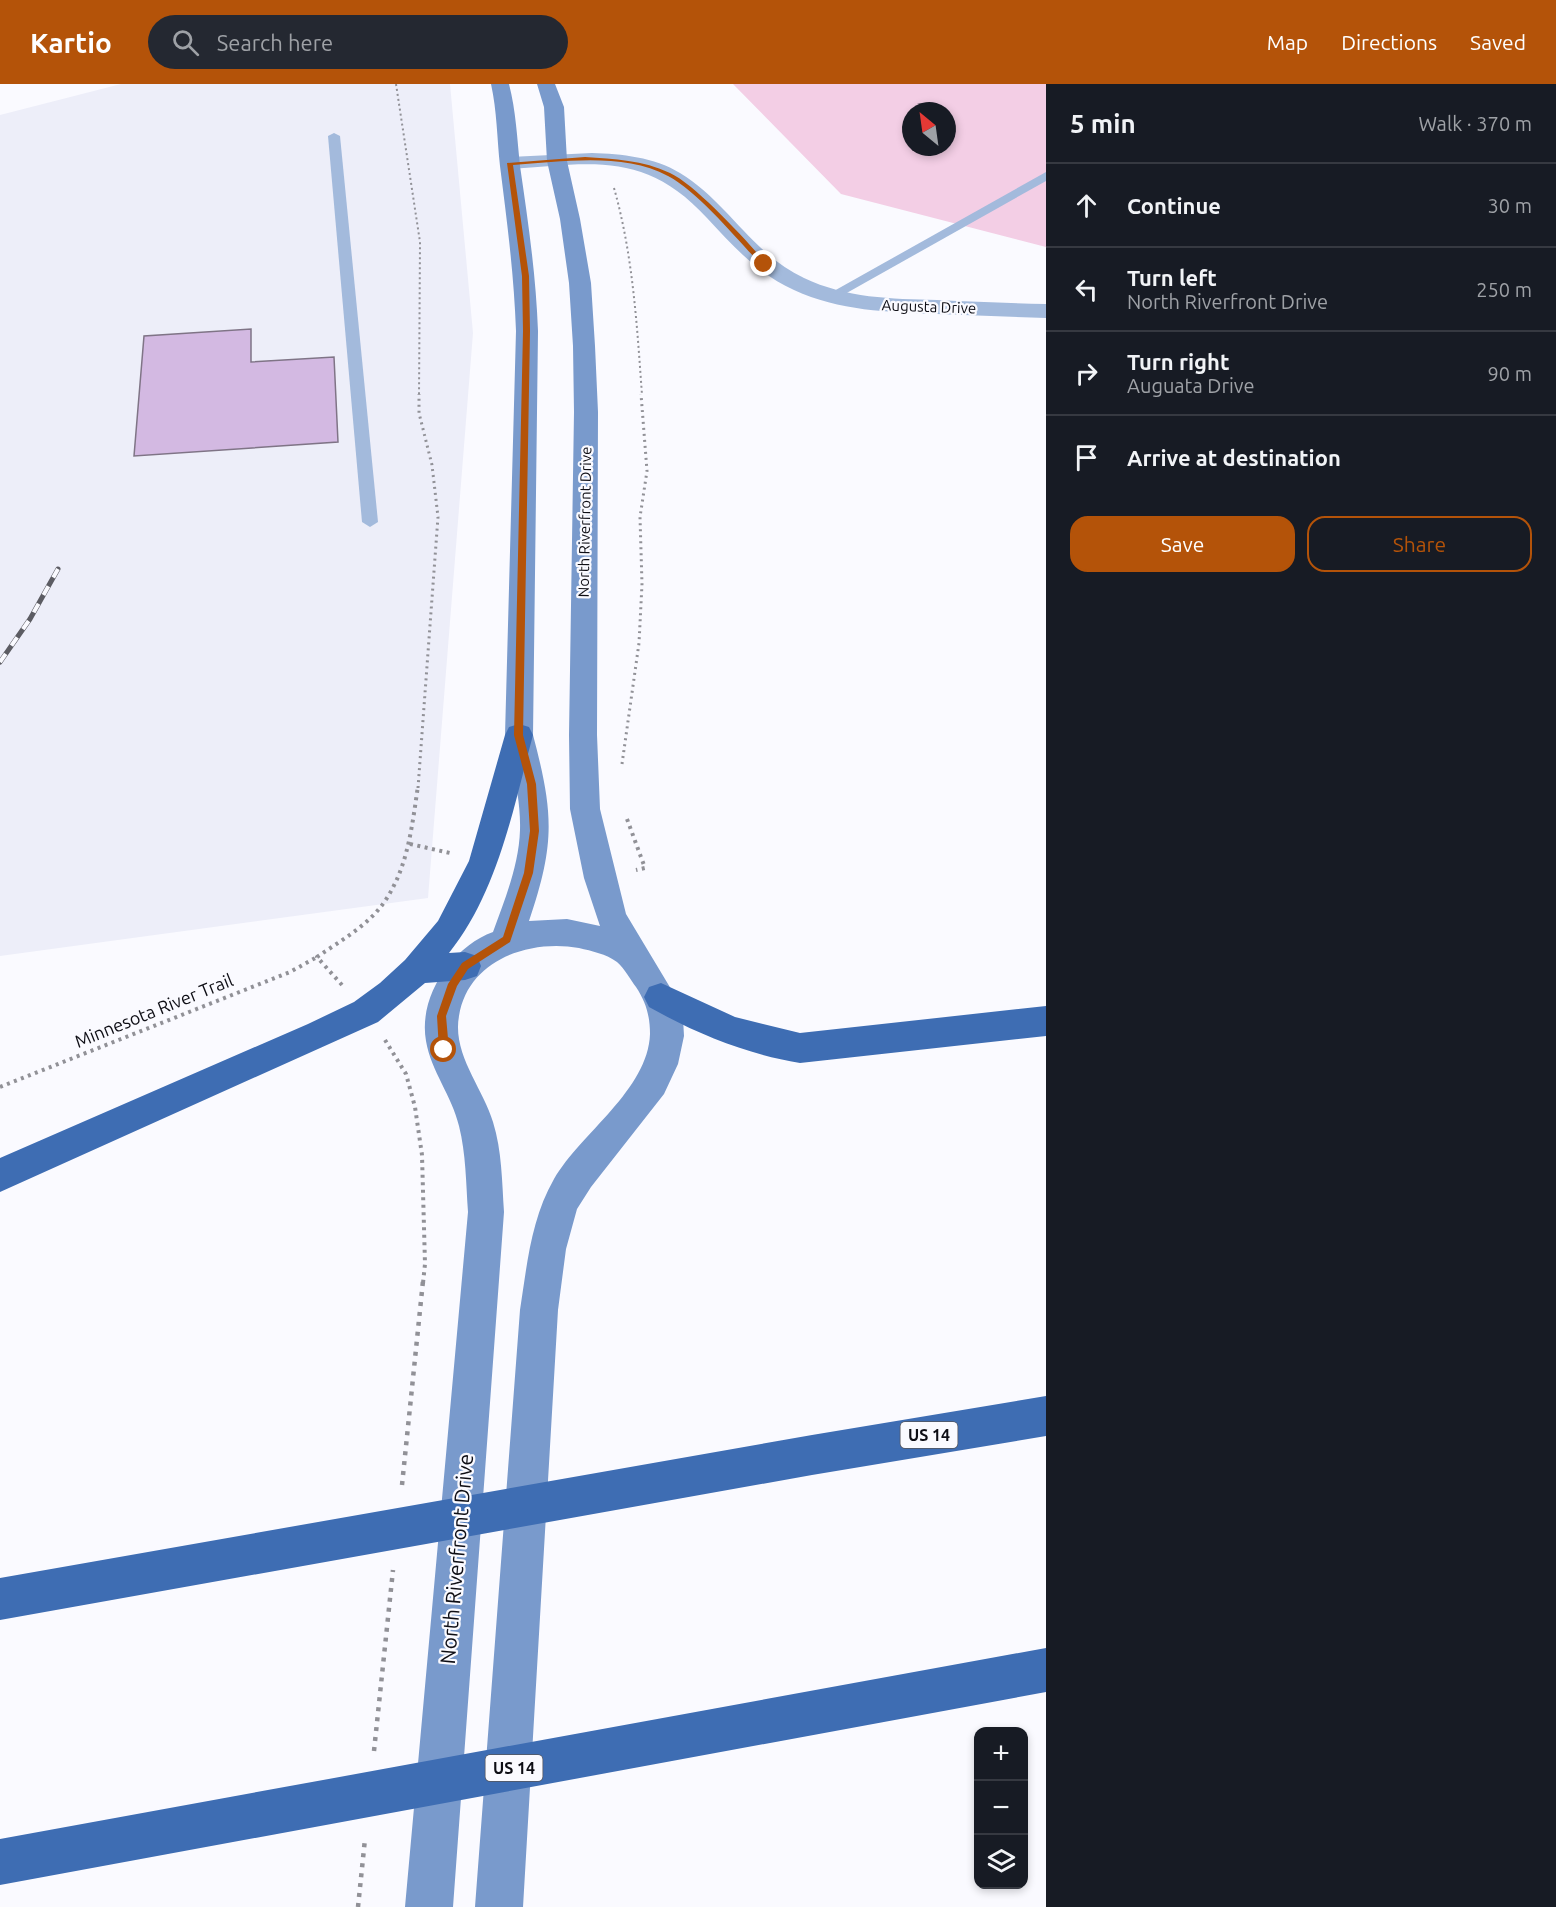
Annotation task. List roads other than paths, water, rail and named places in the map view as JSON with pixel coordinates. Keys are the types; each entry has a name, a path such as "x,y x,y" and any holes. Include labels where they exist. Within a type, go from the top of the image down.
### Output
{"highway":[{"path":"0,1175 366,1012 417,970 449,930 484,861 519,735"},
{"path":"417,970 465,966"},
{"path":"661,998 689,1014 739,1035 765,1043 800,1048 1046,1021"},
{"name":"US 14","path":"0,1599 812,1455 1046,1416"},
{"name":"US 14","path":"0,1862 1046,1670"}],"main road":[{"path":"500,84 506,108 510,163 525,276 519,735 531,784 535,831 528,873 507,939"},
{"name":"North Riverfront Drive","path":"546,84 554,107 557,160 570,219 580,283 584,346 586,423 583,735 585,809 600,878 612,916 632,955 661,998"},
{"path":"465,966 507,939 543,931 576,933 608,942 632,955"},
{"name":"North Riverfront Drive","path":"429,1907 486,1212 482,1157 473,1113 444,1050 442,1030 441,1016 453,984 465,966"},
{"path":"499,1907 538,1322 551,1234 567,1192 654,1078 666,1048 666,1017 661,998"}],"street":[{"name":"Augusta Drive","path":"510,163 557,160 622,161 646,166 670,175 693,192 764,264 822,293 878,305 1046,311"}],"lane":[{"path":"334,136 370,522"},
{"path":"822,293 1003,202 1046,176"}],"railway":[{"path":"0,662 30,619 58,569"}]}
